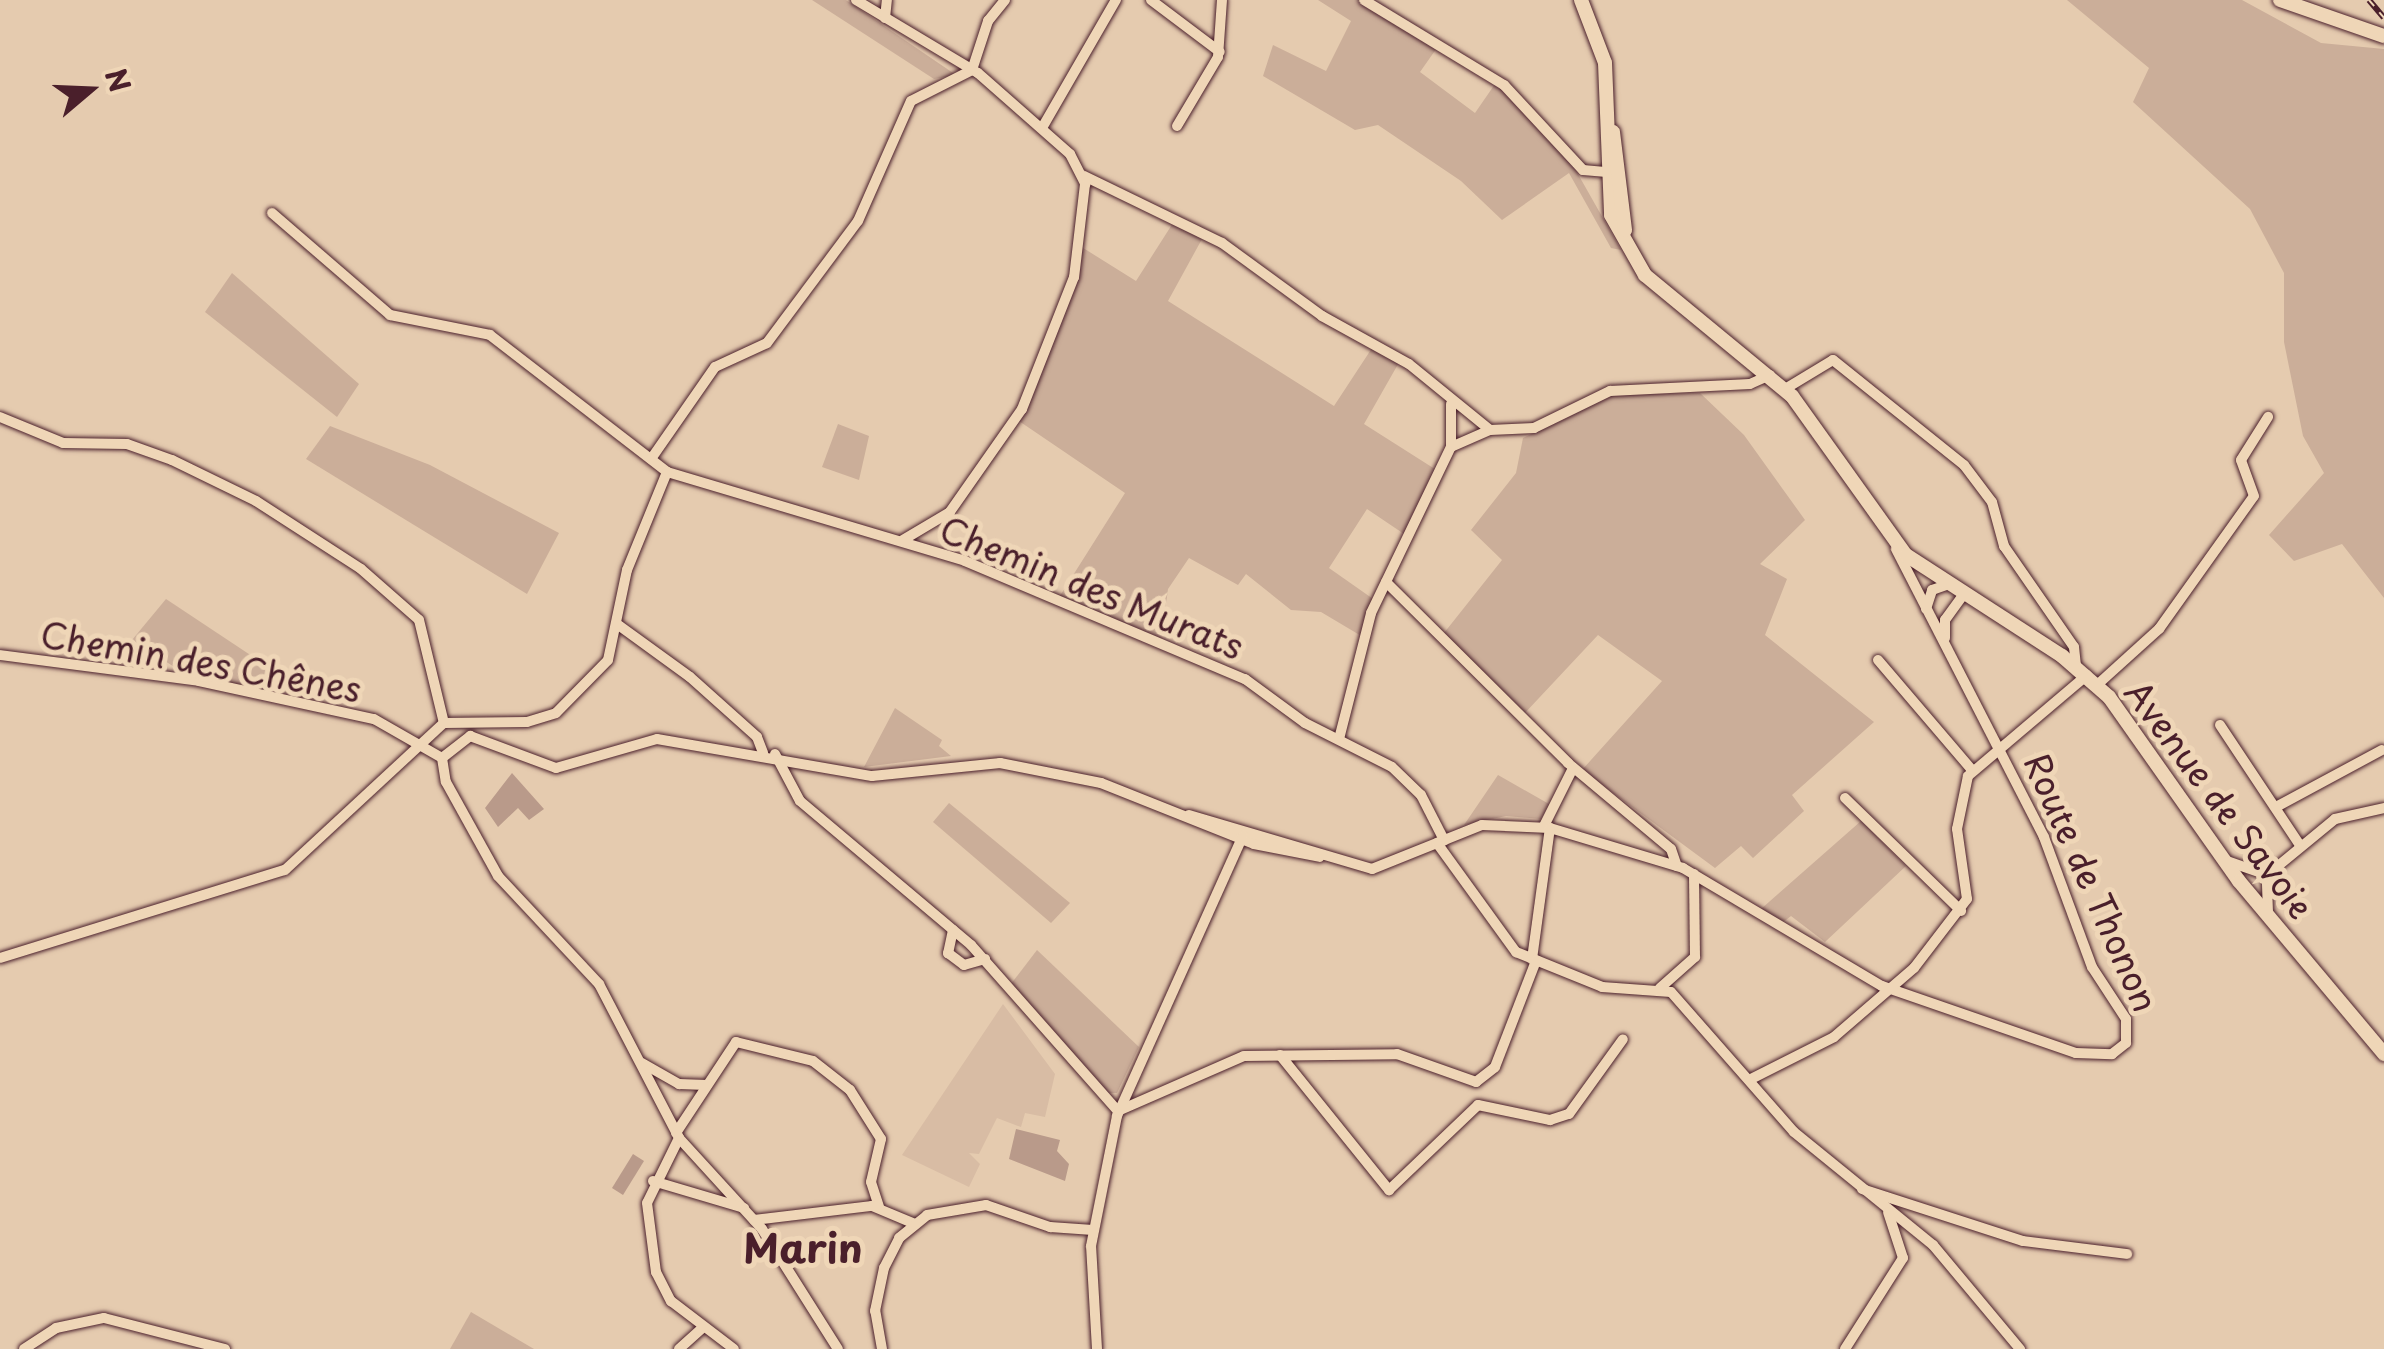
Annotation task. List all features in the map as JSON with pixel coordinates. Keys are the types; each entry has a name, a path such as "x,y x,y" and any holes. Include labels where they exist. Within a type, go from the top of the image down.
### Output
{"main road":[{"name":"Route de Thonon","path":"1581,0 1601,44 1613,222 1631,254 1666,297 1785,389 1890,535"},
{"path":"2280,0 2384,36"},
{"name":"Avenue de Savoie","path":"1890,535 1949,584 2087,676 2154,752 2269,918 2384,1054"}],"street":[{"path":"856,0 972,70 1042,128 1084,176 1222,244 1322,316 1402,359 1490,430"},
{"path":"886,18 887,0"},
{"path":"651,459 716,367 767,343 858,220 912,102 972,70 988,21 1005,0"},
{"path":"1042,128 1116,0"},
{"path":"1151,0 1220,52"},
{"path":"1177,126 1220,52 1222,0"},
{"path":"1364,0 1498,80 1580,168 1612,173"},
{"path":"902,540 946,516 1022,409 1074,277 1084,176"},
{"path":"0,958 285,870 444,722 550,717 605,665 626,570 667,472 490,335 390,314 272,213"},
{"path":"1785,389 1833,360 1959,460 1990,498 2004,546 2072,644 2087,676"},
{"path":"1451,448 1490,430 1526,431 1622,388 1756,384 1770,375"},
{"path":"1340,739 1379,595 1451,448 1451,402"},
{"path":"0,416 63,443 127,444 172,460 256,500 361,568 419,620 444,722"},
{"path":"1749,1080 1823,1044 1892,990 1961,911 1968,895 1957,829 1972,770 2087,676 2158,629 2254,496 2241,460 2268,417"},
{"name":"Chemin des Murats","path":"667,472 902,540 1228,671 1406,779 1504,941 1534,960 1609,988 1660,988"},
{"name":"Route de Thonon","path":"442,758 470,736 546,767 648,740 769,754 872,776 1011,764 1100,783 1243,836 1379,869 1492,822 1547,827 1694,874 1812,951 1892,990 2083,1055 2107,1056 2126,1043 2126,1019 2092,966 2052,855 1890,535"},
{"path":"1386,582 1574,768 1667,844 1677,866"},
{"path":"1927,611 1929,594 1949,584"},
{"path":"1946,644 1945,620 1964,594"},
{"path":"617,624 690,677 760,740 800,801 984,959 1118,1111"},
{"name":"Chemin des Chênes","path":"0,655 216,685 384,722 424,742 442,758"},
{"path":"1878,660 1972,770"},
{"path":"2220,725 2301,847"},
{"path":"2276,807 2382,750"},
{"path":"442,758 446,782 498,876 596,978 677,1136 754,1220 838,1349"},
{"path":"1118,1111 1225,1060 1280,1055 1397,1054 1476,1082 1494,1067 1534,960 1547,827 1574,768"},
{"path":"1845,798 1961,911"},
{"path":"2267,875 2344,814 2384,808"},
{"path":"1096,1349 1093,1230 1118,1111 1243,836"},
{"path":"2226,861 2267,875"},
{"path":"1694,874 1696,957 1660,988 1862,1189 1933,1245 2020,1349"},
{"path":"2267,875 2269,918"},
{"path":"953,930 948,953 964,966 984,959"},
{"path":"1280,1055 1362,1147 1388,1190 1478,1105 1544,1119 1569,1114 1623,1040"},
{"path":"734,1349 702,1328 658,1278 646,1224 653,1181 707,1085 739,1041 819,1064 850,1090 881,1139 871,1182 878,1207"},
{"path":"642,1063 679,1084 707,1085"},
{"path":"653,1181 744,1208"},
{"path":"1862,1189 1876,1188 2023,1241 2127,1254"},
{"path":"882,1349 876,1304 890,1252 914,1224 973,1204 1050,1227 1093,1230"},
{"path":"754,1220 878,1207 914,1224"},
{"path":"1844,1349 1903,1258 1888,1211"},
{"path":"24,1349 56,1328 104,1318 225,1349"},
{"path":"679,1349 702,1328"}],"shaded area":[{"path":"812,0 846,0 956,75 934,79"},
{"path":"1318,0 1364,0 1439,45 1420,72 1475,113 1495,84 1504,90 1574,167 1621,250 1611,248 1569,173 1502,220 1461,181 1378,125 1355,130 1263,76 1273,45 1326,71 1351,21"},
{"path":"2067,0 2242,0 2321,43 2384,49 2384,598 2342,544 2294,561 2269,535 2324,473 2303,436 2284,342 2284,273 2250,209 2133,102 2149,68"},
{"path":"1173,223 1202,239 1168,301 1334,406 1374,345 1401,359 1364,424 1438,471 1407,536 1367,509 1329,568 1376,601 1363,637 1321,612 1291,610 1246,574 1238,585 1189,558 1168,589 1161,642 1058,599 1125,493 1016,419 1080,246 1136,281"},
{"path":"232,273 359,384 337,417 205,312"},
{"path":"1700,393 1744,435 1805,520 1760,564 1787,579 1765,635 1874,722 1792,795 1804,811 1753,858 1741,846 1715,868 1582,770 1662,681 1598,635 1523,715 1444,633 1502,560 1471,530 1516,473 1523,438 1613,395"},
{"path":"838,424 869,436 859,480 822,467"},
{"path":"330,426 430,465 559,533 527,594 306,459"},
{"path":"166,599 321,704 190,677 132,640"},
{"path":"895,708 942,740 939,746 951,756 864,767"},
{"path":"1498,775 1549,804 1541,819 1506,816 1464,825"},
{"path":"949,803 1070,903 1051,923 933,822"},
{"path":"1861,821 1906,866 1825,942 1791,916 1782,923 1761,909"},
{"path":"1037,950 1139,1047 1117,1093 1105,1093 1011,984"},
{"path":"1003,1004 1055,1074 1045,1117 1025,1113 1021,1127 997,1118 979,1154 969,1153 980,1164 969,1187 902,1155"},
{"path":"471,1312 534,1349 450,1349"}],"building":[{"path":"512,773 544,809 529,820 518,808 498,827 485,808"},
{"path":"1016,1129 1060,1140 1057,1151 1069,1164 1065,1181 1009,1159"},
{"path":"633,1154 644,1161 623,1195 612,1188"}],"railway":[{"path":"2369,0 2384,18"}],"district":[{"name":"Marin","path":"803,1247"}]}
